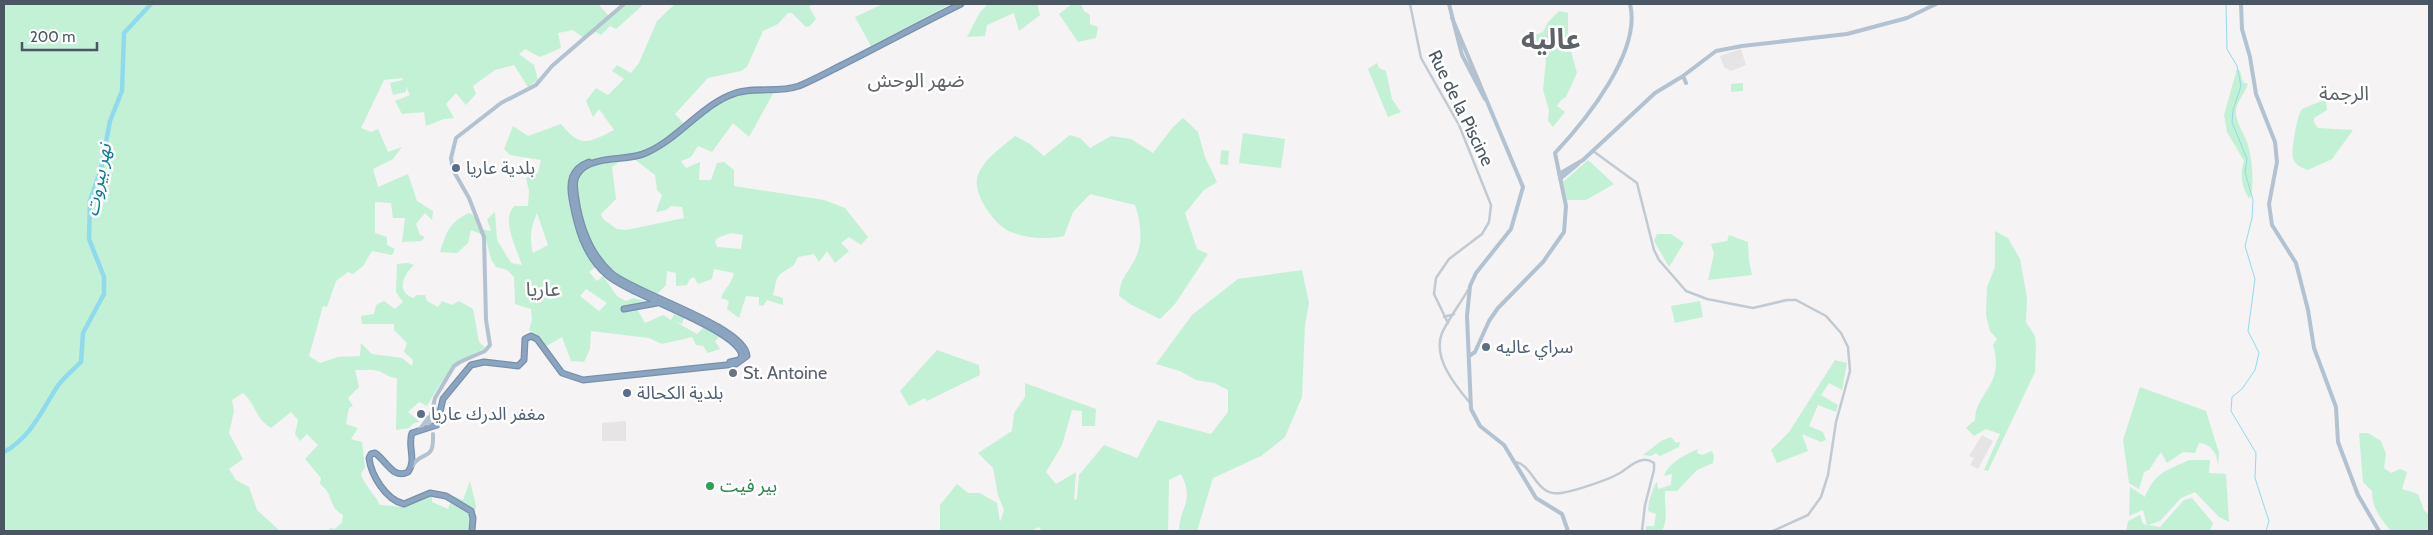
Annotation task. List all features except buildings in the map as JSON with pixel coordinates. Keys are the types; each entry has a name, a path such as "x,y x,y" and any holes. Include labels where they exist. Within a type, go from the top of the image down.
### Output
{"highway":[{"path":"557,366 574,376 590,379 725,362 741,358 742,353 711,329 686,314 642,296 605,274 592,257 581,237 570,182 579,167 593,161 632,156 644,152 729,92 743,88 780,87 796,84 955,4"},
{"path":"473,531 474,512 468,505 434,492 408,503 396,502 387,494 376,478 369,456 372,453 377,454 398,474 406,473 411,468 410,438 412,433 438,424 443,399 471,365 484,362 518,366 524,360 524,342 528,337 537,339 567,376 583,380 736,364 746,356 745,349 738,342 708,322 689,311 626,284 602,264 588,241 580,218 574,183 579,171 594,162 642,155 666,141 726,97 744,90 796,87 961,4"},
{"path":"642,296 643,303"},
{"path":"652,300 624,309 658,302"}],"main road":[{"path":"428,428 434,400 457,363 485,352 490,345 486,320 484,236 475,212 453,168 451,158 456,138 501,103 536,85 552,66 624,4"},
{"path":"1449,4 1462,55 1486,101"},
{"path":"1469,356 1475,352 1489,321 1498,308 1543,262 1563,235 1566,206 1555,153 1590,109 1626,48 1632,24 1630,4"},
{"path":"1560,179 1654,93 1684,76 1719,50 1847,34 1907,18 1936,4"},
{"path":"2241,4 2242,29 2250,57 2256,94 2275,142 2276,168 2269,204 2272,225 2296,263 2308,310 2314,348 2336,407 2338,442 2358,495 2379,531"},
{"path":"1452,18 1486,101 1520,176 1523,190 1511,229 1476,273 1470,286 1467,316 1471,403 1475,420 1504,445 1536,498 1562,514 1568,531"},
{"path":"1472,77 1476,74"},
{"path":"1684,76 1686,83"},
{"path":"1559,174 1567,173"},
{"path":"434,421 436,404 444,384"},
{"path":"420,429 428,421 434,398 444,384"},
{"path":"411,468 420,458 428,455 432,450 434,434"},
{"path":"412,455 420,458"}],"street":[{"name":"Rue de la Piscine","path":"1410,4 1421,58 1459,125 1491,205 1489,222 1482,234 1449,259 1436,278 1434,294 1448,324"},
{"path":"1592,151 1637,183 1654,250 1663,265 1686,291 1707,298 1753,308 1787,300 1796,300 1826,316 1841,333 1850,354 1850,371 1834,428 1825,488 1816,506 1808,515 1773,531"},
{"path":"1470,286 1440,342 1442,359 1457,387 1471,403"},
{"path":"1444,317 1454,314"},
{"path":"1516,462 1523,466 1538,484 1549,492 1559,494 1618,474 1642,460 1651,460 1654,463 1654,470 1645,505 1642,531"}],"shaded area":[{"path":"1741,49 1746,65 1731,71 1724,67 1720,56"},
{"path":"626,421 626,441 602,441 602,423"},
{"path":"1982,435 1993,441 1978,469 1970,465 1974,458 1969,456"}],"green space":[{"path":"4,4 598,4 609,16 623,4 644,4 616,29 610,26 601,35 596,32 585,39 573,30 558,33 561,48 540,57 525,49 519,54 534,65 538,80 528,87 514,65 495,70 473,86 476,94 466,105 456,93 446,104 454,118 444,119 426,126 424,112 402,114 395,101 410,95 406,87 406,92 393,95 390,83 403,80 402,78 384,80 361,128 371,132 378,129 388,152 402,147 393,159 373,169 378,187 408,174 417,201 433,211 432,220 425,213 416,224 420,235 425,237 421,241 402,242 405,218 393,218 391,203 375,202 375,233 387,237 387,245 395,249 392,255 372,251 363,266 353,274 348,272 336,281 327,307 323,306 309,356 320,363 338,357 360,356 361,343 372,354 402,358 412,366 413,360 404,352 407,343 394,330 394,324 362,324 361,316 374,314 376,305 384,301 395,309 403,302 396,292 397,264 408,263 414,265 407,273 403,282 404,291 407,295 413,298 417,295 425,295 427,301 438,307 442,301 452,305 459,301 473,309 479,342 486,348 457,365 439,386 427,406 419,402 408,412 420,422 414,423 409,428 396,430 397,378 390,377 376,370 355,370 359,387 348,398 353,406 349,408 346,424 358,428 351,439 362,442 365,467 361,474 380,505 404,507 426,495 432,496 432,502 448,509 453,496 463,500 470,481 476,506 472,531 328,531 330,528 335,529 342,522 343,515 335,508 328,492 320,484 321,478 305,459 318,445 307,434 300,441 295,434 298,420 291,412 271,428 265,424 243,393 232,400 234,411 229,433 243,459 229,469 236,480 249,487 257,510 280,531 4,531"},
{"path":"675,4 813,4 809,7 816,19 810,26 806,27 792,13 788,13 778,24 763,31 747,67 741,71 708,78 675,114 685,125 709,105 733,91 774,92 749,137 733,123 712,152 698,146 691,157 681,161 686,168 700,162 699,180 711,180 717,163 724,162 734,170 734,186 824,200 845,208 868,237 861,245 849,237 841,243 849,251 835,263 827,251 819,262 814,254 798,257 794,265 780,274 777,279 773,295 783,298 783,305 767,300 763,306 759,305 759,297 746,296 739,318 727,309 729,301 721,298 734,273 714,269 712,279 698,284 694,277 690,279 687,285 676,286 676,273 667,271 666,285 657,294 637,292 598,265 589,272 597,281 603,276 617,296 626,301 633,298 649,302 637,309 645,323 663,315 671,320 674,314 684,318 682,324 674,321 697,334 706,325 721,335 715,341 720,349 708,353 703,346 696,345 692,337 662,344 649,338 591,331 590,349 584,362 571,361 562,337 545,347 536,334 529,330 532,320 531,309 515,304 514,277 507,270 496,267 491,259 485,236 471,230 468,243 457,253 440,252 449,229 457,220 469,213 476,218 481,229 491,231 487,219 495,212 497,240 511,263 522,265 511,234 509,218 515,206 528,206 529,191 526,178 538,173 541,160 510,155 504,149 513,126 528,136 561,124 574,137 585,141 598,138 614,130 599,109 593,117 586,101 596,88 608,95 624,79 612,71 617,65 631,73 639,63 657,21","holes":["629,155 655,175 657,190 662,195 656,212 666,210 671,206 682,207 684,218 626,230 617,229 603,219 601,214 616,199 612,167","537,213 548,245 533,253 532,228","731,233 743,235 741,249 717,247 715,242 717,238","586,289 607,303 599,311 580,296"]},
{"path":"883,4 949,5 871,46 855,17"},
{"path":"988,4 1037,4 1040,15 1019,31 1014,13 987,25 985,36 967,37 980,12"},
{"path":"1072,4 1081,4 1084,11 1090,15 1090,24 1098,27 1096,38 1078,42 1059,14"},
{"path":"1559,11 1568,13 1568,41 1577,73 1566,97 1557,106 1565,112 1553,127 1548,121 1549,110 1543,90 1546,60 1543,51 1528,45 1532,36 1543,32 1548,22"},
{"path":"1377,63 1379,68 1386,71 1392,99 1401,112 1388,117 1368,69"},
{"path":"2237,69 2240,71 2243,82 2248,84 2237,104 2236,112 2237,120 2247,142 2250,155 2253,178 2250,199 2242,181 2244,161 2227,132 2224,115"},
{"path":"1743,83 1743,91 1731,92 1731,84"},
{"path":"2326,99 2327,110 2314,118 2318,128 2353,130 2332,159 2308,170 2297,164 2293,158 2298,118 2302,109"},
{"path":"1183,118 1198,132 1205,157 1217,182 1204,190 1185,213 1197,249 1208,254 1175,304 1160,319 1130,304 1119,296 1122,281 1134,261 1139,247 1140,226 1135,205 1090,194 1073,212 1064,236 1037,238 1024,236 1005,229 992,216 981,199 977,182 981,169 994,154 1015,136 1030,144 1044,156 1070,135 1080,138 1090,148 1111,136 1131,139 1153,153 1173,127"},
{"path":"1243,133 1285,139 1281,168 1239,163"},
{"path":"1221,150 1229,151 1228,165 1220,164"},
{"path":"1588,160 1614,184 1586,200 1567,200 1563,182"},
{"path":"1995,231 2008,238 2020,259 2027,297 2026,322 2035,336 2036,346 2035,372 1988,471 1984,470 2000,434 1986,429 1974,436 1966,428 1975,420 1980,402 1993,379 1995,370 1996,359 1993,345 1997,339 1990,331 1986,315 1987,287 1995,267"},
{"path":"1657,234 1671,234 1684,243 1669,267 1654,241"},
{"path":"1729,235 1748,242 1752,275 1708,280 1714,254 1711,244 1727,241"},
{"path":"1302,270 1309,303 1305,325 1302,397 1285,437 1261,456 1213,478 1197,531 1179,531 1187,497 1185,483 1181,474 1169,480 1168,531 1042,531 1039,527 1031,531 1004,531 1002,528 1003,531 940,531 940,505 957,484 968,493 980,493 997,503 1000,522 1004,510 998,495 993,468 978,453 1012,431 1014,413 1025,397 1025,383 1096,409 1095,426 1082,426 1082,411 1072,410 1062,445 1046,472 1056,484 1076,472 1074,500 1077,499 1079,475 1104,445 1137,458 1158,420 1211,434 1228,412 1228,390 1214,383 1196,380 1180,371 1156,364 1192,315 1238,279"},
{"path":"1700,301 1703,317 1675,323 1671,306"},
{"path":"937,350 979,365 980,375 927,401 925,398 909,406 900,391"},
{"path":"1835,360 1847,363 1842,390 1829,383 1821,395 1838,405 1836,412 1818,405 1809,426 1823,432 1826,440 1821,442 1802,434 1808,451 1777,463 1771,450 1789,432"},
{"path":"2140,387 2206,411 2219,453 2218,467 2217,458 2211,448 2199,443 2195,453 2183,452 2167,463 2161,452 2149,470 2144,472 2139,489 2129,483 2123,440"},
{"path":"2359,433 2368,433 2381,441 2386,454 2384,468 2391,473 2400,469 2407,472 2402,489 2418,494 2424,510 2429,515 2429,531 2391,531 2383,522 2375,508 2372,491 2363,482"},
{"path":"1671,437 1676,443 1680,442 1679,447 1660,456 1656,453 1651,456 1643,455 1661,441"},
{"path":"1698,449 1697,453 1702,455 1712,451 1714,456 1713,463 1697,470 1677,491 1665,491 1666,516 1662,531 1646,531 1646,526 1654,526 1656,514 1648,511 1649,501 1655,484 1657,482 1658,489 1671,485 1672,474 1664,476 1666,471 1678,460"},
{"path":"2189,460 2210,460 2209,473 2226,474 2229,522 2219,517 2195,492 2181,498 2160,521 2148,525 2160,527 2184,500 2192,498 2213,523 2210,531 2126,531 2128,521 2140,515 2143,524 2147,525 2143,510 2129,516 2130,487 2145,497 2157,477"}],"waterway":[{"name":"نهر بيروت","path":"4,452 28,431 59,384 81,362 83,333 104,294 104,277 89,239 90,201 101,169 110,121 122,91 124,33 151,4"},
{"path":"2226,4 2227,49 2237,66 2241,86 2233,110 2232,122 2247,159 2245,172 2253,200 2252,218 2245,246 2255,279 2248,331 2259,353 2255,370 2242,389 2232,397 2231,411 2256,453 2255,478 2269,521 2266,531"}],"place":[{"name":"بلدية عاريا","path":"456,168"},
{"name":"سراي عاليه","path":"1486,347"},
{"name":"St. Antoine","path":"733,373"},
{"name":"بلدية الكحالة","path":"627,393"},
{"name":"مغفر الدرك عاريا","path":"421,414"},
{"name":"بير فيت","path":"710,486"}],"district":[{"name":"عاليه","path":"1551,39"},
{"name":"ضهر الوحش","path":"916,80"},
{"name":"الرجمة","path":"2344,93"},
{"name":"عاريا","path":"543,289"}]}
